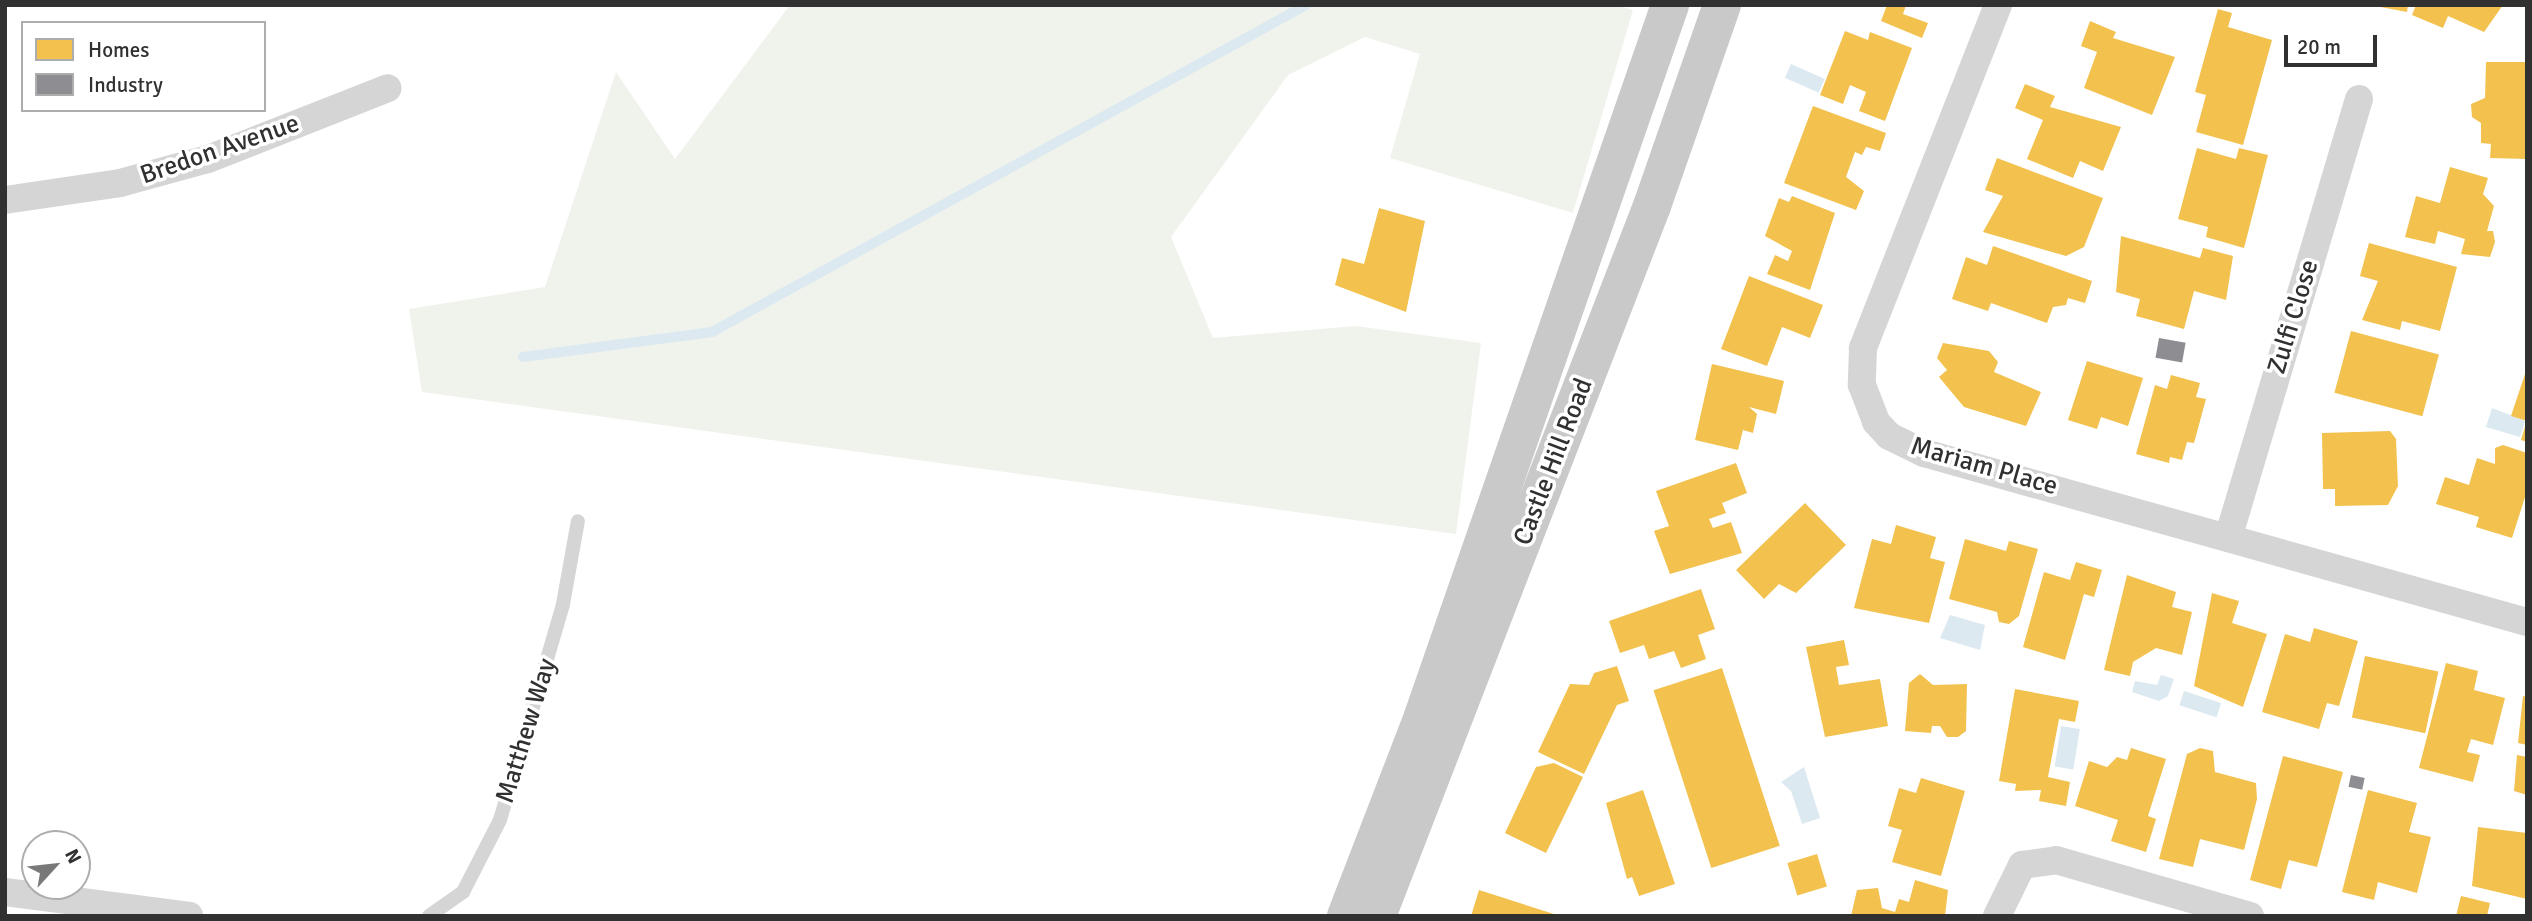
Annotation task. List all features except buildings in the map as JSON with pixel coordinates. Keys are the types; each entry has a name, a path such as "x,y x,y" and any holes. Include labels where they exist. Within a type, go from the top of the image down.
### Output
{"main road":[{"name":"Castle Hill Road","path":"1346,916 1423,716 1670,5"},
{"name":"Castle Hill Road","path":"1377,916 1643,230 1722,5"}],"street":[{"name":"Mariam Place","path":"1998,5 1863,348 1867,403 1889,436 1924,453 2229,535 2527,622"},
{"name":"Bredon Avenue","path":"5,200 120,183 208,159 388,88"},
{"name":"Zulfi Close","path":"2229,535 2360,99"},
{"path":"1997,916 2022,865 2056,860 2250,916"},
{"path":"5,892 189,916"}],"lane":[{"name":"Matthew Way","path":"429,916 464,892 496,830 564,604 578,521"}],"shaded area":[{"path":"790,5 1616,5 1633,10 1573,213 1390,158 1420,54 1365,37 1288,75 1171,237 1213,338 1356,326 1481,343 1456,534 422,392 409,309 545,287 616,72 675,159"},
{"path":"1791,64 1825,79 1819,93 1785,78"},
{"path":"2492,408 2525,421 2520,437 2486,427"},
{"path":"1950,615 1985,625 1980,650 1940,638"},
{"path":"2161,675 2174,679 2168,696 2159,701 2132,692 2135,681 2157,685"},
{"path":"2184,691 2221,703 2216,717 2179,705"},
{"path":"2061,726 2080,729 2073,769 2055,766"},
{"path":"1804,767 1820,818 1802,824 1791,791 1781,782"}],"waterway":[{"path":"523,357 712,332 1306,5"}]}
